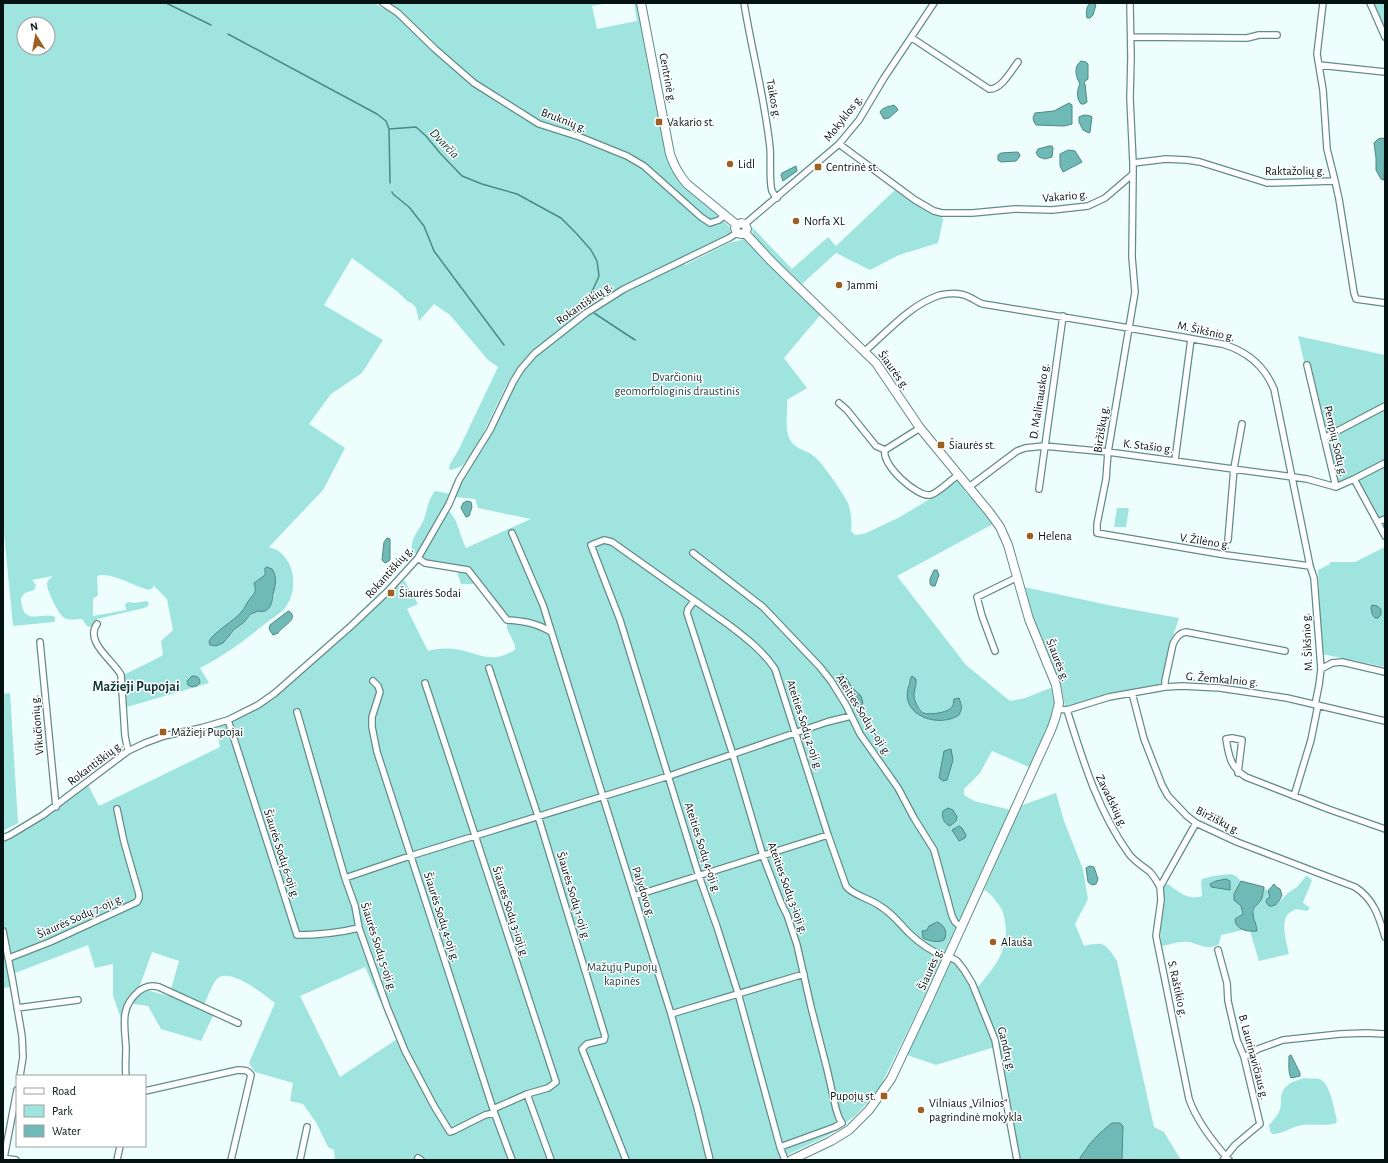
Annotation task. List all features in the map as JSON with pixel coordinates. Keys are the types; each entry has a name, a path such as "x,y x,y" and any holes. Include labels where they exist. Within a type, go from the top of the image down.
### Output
{"main road":[{"name":"Centrinė g.","path":"641,3 673,163 687,184 741,229"},
{"name":"Šiaurės g.","path":"741,229 771,261 865,351 880,369 920,428 1000,527 1008,545 1034,632 1056,685 1058,697 1058,709 1051,730 891,1079 869,1110 849,1130 831,1141 790,1160"}],"street":[{"name":"Bruknių g.","path":"383,3 398,13 434,49 474,83 522,114 539,124 580,137 627,156 644,166 701,217 710,223 719,220 724,215"},
{"name":"Taikos g.","path":"744,3 768,125 772,159 772,191 777,198"},
{"name":"Mokyklos g.","path":"741,229 839,144 859,120 884,78 934,3"},
{"path":"1130,3 1130,98 1133,174"},
{"path":"1323,3 1317,54 1324,98 1327,149 1335,181"},
{"path":"1370,3 1385,37"},
{"path":"1131,37 1247,38 1277,35"},
{"path":"912,38 991,90 997,87 1018,62"},
{"path":"1319,66 1385,72"},
{"name":"Vakario g.","path":"839,144 921,204 934,211 949,214 1015,209 1052,210 1088,206 1105,198 1133,174"},
{"name":"Raktažolių g.","path":"1133,162 1166,159 1200,162 1267,184 1335,181 1356,299 1385,303"},
{"name":"Biržiškų g.","path":"1097,533 1097,524 1106,479 1108,452 1136,286 1132,258 1133,174"},
{"name":"Rokantiškių g.","path":"3,838 56,807 128,751 164,736 201,728 228,720 258,705 276,693 373,606 403,576 418,558 449,504 459,480 490,430 513,382 534,354 586,313 608,298 729,238 741,229"},
{"name":"M. Šikšnio g.","path":"865,351 924,301 941,295 954,293 967,296 980,303 1222,344 1240,351 1256,361 1267,374 1276,395 1310,566 1313,572 1316,588 1321,669 1311,740 1294,796"},
{"name":"D. Malinausko g.","path":"1039,489 1063,316"},
{"path":"1175,460 1191,339"},
{"name":"Pempių Sodų g.","path":"1307,365 1336,487 1354,479 1385,536"},
{"path":"839,403 847,410 876,446 885,450"},
{"path":"1324,438 1385,406"},
{"path":"1228,540 1234,468 1242,424"},
{"path":"885,450 920,428"},
{"name":"K. Stašio g.","path":"969,487 1016,451 1025,448 1044,446 1108,452 1234,468 1308,479 1336,487"},
{"path":"885,450 884,454 886,461 896,475 904,482 924,494 933,494 958,475"},
{"path":"1354,479 1385,463"},
{"path":"1378,522 1385,519"},
{"name":"Palydovo g.","path":"512,533 543,605 550,632 671,1014 710,1160"},
{"name":"V. Žilėno g.","path":"1097,533 1226,555 1310,566"},
{"name":"Ateities Sodų 2-oji g.","path":"592,545 604,540 612,542 729,625 748,640 769,660 775,669 828,836 848,889 888,910 917,940 931,951 948,957"},
{"name":"Ateities Sodų 4-oji g.","path":"592,545 620,620 699,876 738,993 780,1147 785,1160"},
{"name":"Ateities Sodų 1-oji g.","path":"692,553 769,613 820,667 831,681 846,705 860,734 898,788 914,818 934,850 952,916 955,922 961,927"},
{"path":"418,558 425,562 468,570 507,620 536,625 550,632"},
{"path":"995,651 982,616 977,597 1018,578"},
{"name":"Ateities Sodų 3-ioji g.","path":"694,601 688,608 687,613 733,755 763,856 787,915 797,945 837,1114 849,1130"},
{"path":"97,624 94,632 101,652 117,668 121,675 125,736 128,751"},
{"path":"1166,687 1165,682 1173,644 1182,632 1285,651"},
{"name":"Vikučionių g.","path":"40,642 56,807"},
{"path":"1321,669 1332,663 1342,662 1385,672"},
{"name":"Šiaurės Sodų 1-oji g.","path":"489,668 538,816 605,1036 604,1040 584,1046 583,1052 626,1160"},
{"name":"Šiaurės Sodų 4-oji g.","path":"373,681 378,686 380,692 372,717 375,741 410,856 493,1111 512,1160"},
{"name":"Šiaurės Sodų 3-ioji g.","path":"425,683 556,1082 548,1088 527,1094 493,1111"},
{"name":"G. Žemkalnio g.","path":"1058,709 1067,710 1098,700 1166,687 1182,686 1220,688 1287,698 1385,721"},
{"name":"Biržiškų g.","path":"1132,693 1146,745 1162,785 1168,796 1179,809 1196,823 1237,842 1355,887 1370,900 1378,914 1385,937"},
{"name":"Zavadskių g.","path":"1067,710 1084,767 1101,807 1130,855 1136,862 1150,872 1160,887"},
{"name":"Šiaurės Sodų 5-oji g.","path":"297,712 345,878 355,906 359,928 404,1051 450,1132 493,1111"},
{"path":"345,878 410,856 669,776 833,720 851,716"},
{"name":"Šiaurės Sodų 6-oji g.","path":"228,720 297,935 338,933 359,928"},
{"path":"1238,772 1242,740 1232,738 1226,739 1232,762 1238,772 1256,782 1385,829"},
{"name":"Šiaurės Sodų 7-oji g.","path":"9,958 50,942 137,902 139,894 124,842 117,809"},
{"name":"S. Raštikio g.","path":"1196,823 1160,887 1161,900 1156,936 1186,1089 1193,1111 1200,1124 1226,1159"},
{"path":"634,896 828,836"},
{"path":"3,931 9,958 23,1047 20,1075"},
{"name":"B. Laurinavičiaus g.","path":"1218,950 1227,983 1228,1001 1237,1040 1244,1057 1260,1124 1240,1141 1226,1159"},
{"name":"Gandrų g.","path":"948,957 957,961 972,984 995,1040 1017,1160"},
{"path":"671,1014 804,974"},
{"path":"126,1075 126,1048 123,1026 126,1008 130,1000 147,986 159,987 238,1023"},
{"path":"17,1008 78,1000"},
{"path":"1244,1057 1258,1049 1283,1040 1347,1034 1385,1034"},
{"path":"146,1091 238,1070 249,1072 251,1076 231,1160"},
{"path":"527,1094 551,1160"},
{"path":"16,1098 3,1158 16,1160"},
{"path":"780,1147 835,1127 842,1122"},
{"path":"300,1160 307,1127"},
{"path":"117,1160 120,1147"}],"green space":[{"path":"3,3 375,3 382,8 397,3 609,3 592,6 597,29 637,21 634,3 639,3 666,154 692,192 729,226 731,231 729,235 679,261 685,265 729,243 744,239 822,313 784,358 807,388 787,400 787,431 790,440 795,446 815,457 838,486 848,503 851,517 851,531 855,535 864,534 898,518 925,502 959,478 966,493 977,501 993,524 897,576 966,665 1010,701 1025,698 1053,687 1055,702 1053,713 1031,768 992,751 980,773 964,789 964,795 974,801 1011,810 941,963 878,1091 855,1116 829,1135 777,1160 335,1160 334,1150 328,1147 317,1124 303,1104 290,1101 293,1083 255,1072 249,1063 275,1003 264,994 239,979 224,976 218,978 211,988 202,1009 214,1014 201,1041 161,1029 148,1006 127,1003 122,1021 113,996 113,964 95,968 88,945 10,975 12,987 3,988 3,840 46,815 88,785 99,806 220,747 216,727 247,714 268,702 358,624 404,580 418,604 407,609 428,651 452,649 483,656 497,657 515,650 515,645 507,629 507,617 481,584 461,584 458,575 458,567 428,560 422,557 447,512 450,512 453,515 466,548 531,519 478,508 475,499 455,497 502,414 517,380 512,376 507,384 476,448 462,466 451,470 449,469 450,464 459,449 498,367 488,360 450,315 434,304 419,321 416,308 413,304 407,301 398,292 352,258 324,305 383,340 362,373 331,394 309,424 345,448 323,490 269,547 277,550 283,555 291,569 293,577 292,593 285,608 242,642 200,668 209,683 127,707 123,675 163,655 161,641 173,630 167,599 153,585 153,588 149,590 115,577 102,575 97,576 98,595 93,599 93,616 126,610 125,604 128,602 134,603 147,601 149,603 148,606 144,608 97,619 93,625 89,627 82,619 67,619 58,611 47,586 48,581 53,576 32,580 36,585 34,590 25,593 21,598 22,607 25,613 29,616 55,617 55,620 54,622 13,626 3,523","holes":["264,572 273,589 274,597 272,601 262,612 258,611 252,614 223,643 217,631 244,609 249,599 254,596 255,582 265,575","841,674 861,696 858,707 848,697 841,683","193,676 200,680 199,685 192,687 188,685 187,681","909,680 916,682 913,692 914,700 923,711 931,714 939,714 947,711 954,705 953,701 960,701 962,706 959,715 944,721 921,717 909,702 907,693","152,952 179,961 169,996 139,988","365,967 397,1039 340,1077 300,996"]},
{"path":"1373,3 1385,3 1385,31"},
{"path":"896,189 942,215 943,220 938,243 899,255 870,270 836,253 802,284 753,237 752,227 792,269 828,237 836,246"},
{"path":"1298,336 1385,355 1385,540 1354,482 1335,490"},
{"path":"436,491 450,494 447,503 418,554 413,552 412,549 414,536 423,520 430,499"},
{"path":"1117,508 1129,508 1126,527 1114,527"},
{"path":"1385,547 1385,667 1322,654 1318,570 1330,564 1330,562 1355,562"},
{"path":"1024,587 1179,618 1171,642 1162,683 1156,686 1072,706 1065,706 1060,683 1038,635"},
{"path":"10,693 18,823 3,831 3,694"},
{"path":"1056,793 1064,821 1083,869 1088,899 1075,924 1084,946 1096,944 1104,945 1117,961 1154,1127 1164,1132 1181,1160 1122,1160 1122,1147 1105,1129 1084,1150 1079,1160 1020,1160 998,1046 936,1065 907,1055 954,955 963,963 977,988 999,958 1005,941 1006,932 1004,917 999,905 991,894 984,890 1020,806"},
{"path":"1231,874 1236,876 1241,881 1234,894 1237,903 1241,906 1243,914 1235,919 1237,926 1243,930 1221,935 1219,944 1211,947 1188,942 1161,946 1160,926 1164,899 1163,887 1168,884 1188,897 1197,897 1202,896 1202,879"},
{"path":"1306,876 1312,880 1303,903 1310,908 1307,911 1296,909 1292,911 1288,914 1284,923 1289,954 1259,961 1250,931 1257,930 1253,912 1262,899 1264,887 1270,895 1267,899 1277,904 1288,893 1297,887"},
{"path":"1305,1078 1319,1079 1326,1085 1333,1103 1337,1120 1336,1123 1328,1125 1302,1125 1280,1133 1272,1134 1269,1125 1277,1116 1279,1111 1281,1105 1281,1095 1286,1087 1292,1082"}],"water":[{"path":"1090,3 1096,5 1093,15 1090,18 1087,18 1086,14"},
{"path":"1081,61 1088,64 1088,79 1084,82 1087,102 1084,104 1081,104 1078,99 1078,89 1080,84 1076,75 1078,63"},
{"path":"1069,103 1072,105 1072,124 1064,126 1036,125 1034,122 1033,118 1035,113 1054,111"},
{"path":"894,105 898,110 889,118 884,119 880,112 881,110"},
{"path":"1084,115 1092,117 1089,133 1083,130 1079,122 1079,117"},
{"path":"1378,139 1385,139 1384,180 1381,179 1376,170 1374,143"},
{"path":"1052,146 1053,148 1052,157 1045,159 1039,157 1036,153 1038,149"},
{"path":"1068,150 1075,151 1082,162 1063,172 1060,166 1060,154"},
{"path":"1017,152 1020,156 1016,161 1001,162 998,160 998,155 1001,153"},
{"path":"796,166 797,171 783,181 781,175 782,173"},
{"path":"467,501 471,502 472,507 469,516 466,517 461,508 463,503"},
{"path":"387,538 390,539 390,559 385,563 382,560 384,542"},
{"path":"267,567 272,569 274,572 275,579 270,607 265,611 258,611 251,614 223,643 216,646 210,645 209,641 212,637 243,610 254,593 254,583 265,575 265,568"},
{"path":"934,570 937,570 939,575 935,586 932,586 930,584 930,579"},
{"path":"1372,605 1381,609 1381,615 1378,618 1375,618 1372,614"},
{"path":"289,611 292,614 291,620 278,633 273,635 269,629 270,625"},
{"path":"841,674 844,675 861,696 863,703 860,707 858,707 850,699 838,682"},
{"path":"192,676 197,677 200,680 200,683 191,687 188,685 187,681"},
{"path":"912,676 916,679 914,694 915,700 917,706 924,713 931,714 945,712 951,708 954,699 959,698 962,706 959,715 951,719 933,720 916,713 910,706 907,698 910,679"},
{"path":"951,749 953,760 947,780 943,781 939,778 944,751"},
{"path":"948,808 953,810 957,817 956,821 950,826 945,822 942,815 943,811"},
{"path":"959,826 966,835 965,838 959,841 952,830"},
{"path":"1090,866 1094,867 1098,879 1096,884 1092,885 1088,882 1086,868"},
{"path":"1226,879 1230,881 1230,890 1211,887 1210,884"},
{"path":"1241,881 1264,887 1262,899 1254,908 1253,912 1257,931 1243,930 1237,926 1236,923 1235,919 1243,914 1241,906 1234,900 1234,894"},
{"path":"1274,884 1280,889 1282,895 1277,904 1274,906 1269,906 1266,902 1270,897 1268,891"},
{"path":"937,922 942,925 945,930 946,935 944,940 934,941 923,938 922,931 927,930 929,926"},
{"path":"1291,1055 1300,1076 1291,1078 1289,1073 1289,1056"},
{"path":"1112,1123 1120,1123 1123,1126 1122,1160 1079,1160 1086,1149 1102,1131"}],"waterway":[{"name":"Dvarčia","path":"166,3 211,25"},
{"name":"Dvarčia","path":"228,34 377,114 386,121 389,129 416,127 462,176 482,184 517,194 561,218 591,250 597,261 599,276 587,303 589,305"},
{"path":"389,129 390,183"},
{"path":"392,192 409,207 424,226 434,251 504,345"},
{"name":"Dvarčia","path":"594,313 635,340"}],"place":[{"name":"Vakario st.","path":"659,122"},
{"name":"Lidl","path":"730,164"},
{"name":"Centrinė st.","path":"818,167"},
{"name":"Norfa XL","path":"796,221"},
{"name":"Jammi","path":"839,285"},
{"name":"Šiaurės st.","path":"941,445"},
{"name":"Helena","path":"1030,536"},
{"name":"Šiaurės Sodai","path":"391,593"},
{"name":"Mažieji Pupojai","path":"163,732"},
{"name":"Alauša","path":"993,942"},
{"name":"Pupojų st.","path":"884,1096"},
{"name":"Vilniaus „Vilnios“ pagrindinė mokykla","path":"921,1110"}],"district":[{"name":"Mažieji Pupojai","path":"136,687"}],"park label":[{"name":"Dvarčionių geomorfologinis draustinis","path":"677,384"},
{"name":"Mažųjų Pupojų kapinės","path":"622,974"}]}
